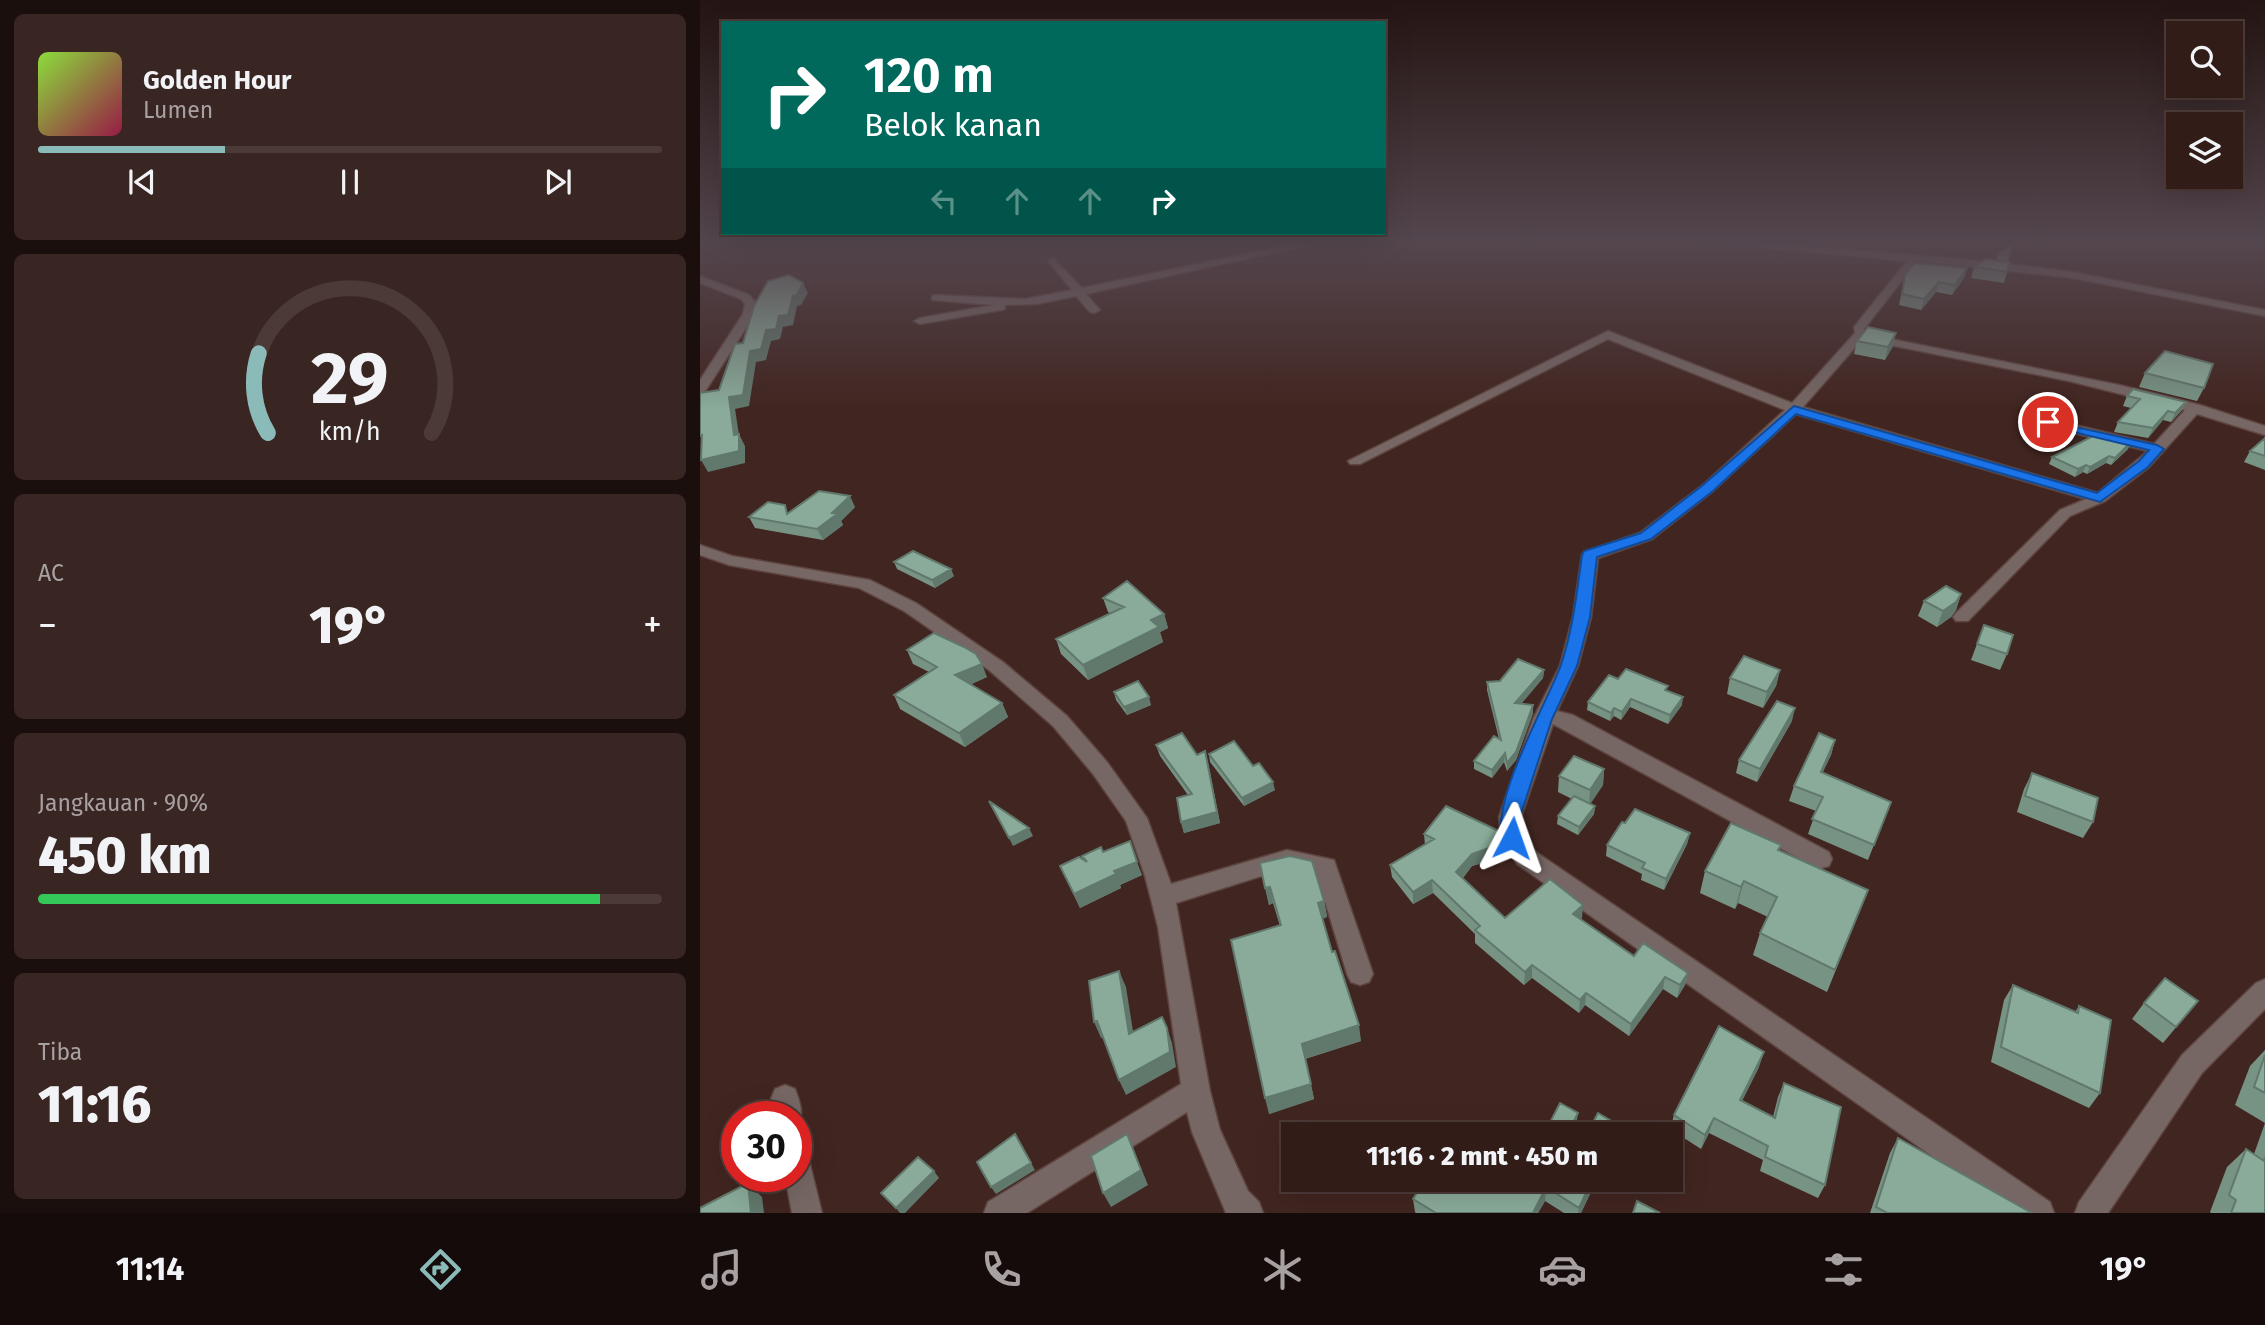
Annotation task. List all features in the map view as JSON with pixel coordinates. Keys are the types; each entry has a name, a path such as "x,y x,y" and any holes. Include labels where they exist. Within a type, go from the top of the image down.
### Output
{"street":[{"path":"700,390 749,314 751,304 742,297"},
{"path":"920,321 1057,297"},
{"path":"1081,297 1094,310"},
{"path":"1884,297 1858,330 1860,333 1794,410 1708,488 1646,536 1590,555 1582,617 1569,666 1543,719 1510,817 1512,838 1525,857 2039,1213"},
{"path":"2182,297 2265,313"},
{"path":"936,298 982,298 1022,303"},
{"path":"1860,333 2195,408 2265,431"},
{"path":"1355,461 1608,335 1794,410 2100,498"},
{"path":"1962,617 2065,513 2100,498 2144,464 2195,408"},
{"path":"2029,418 2157,449"},
{"path":"700,550 729,560 864,584 910,607 996,666 1059,721 1100,768 1136,818 1170,927 1196,1091 1206,1132 1237,1202 1248,1213"},
{"path":"1543,719 1553,717 1566,720 1821,859"},
{"path":"1162,897 1287,859 1326,867 1360,974"},
{"path":"2090,1213 2192,1064 2265,990"},
{"path":"999,1213 1196,1091"},
{"path":"803,1192 807,1213"}],"building":[{"path":"759,297 793,297 788,315 779,316 776,329 766,330 761,349 750,351 743,395 729,397 734,435 739,434 739,451 701,460 700,393 719,390 735,344 743,343"},
{"path":"1868,327 1896,333 1888,347 1857,341"},
{"path":"2165,351 2213,364 2204,388 2145,373"},
{"path":"2133,389 2186,402 2175,413 2168,411 2153,428 2118,422 2140,399 2127,396"},
{"path":"2097,434 2131,442 2115,458 2109,456 2090,467 2086,465 2078,469 2052,457"},
{"path":"2265,438 2265,456 2250,451"},
{"path":"819,491 850,496 832,513 837,514 817,529 749,517 768,502 785,505 787,514"},
{"path":"913,551 951,569 932,580 894,562"},
{"path":"1127,581 1164,614 1151,620 1159,627 1083,665 1056,639 1124,607 1103,598"},
{"path":"1946,586 1961,594 1956,602 1943,611 1924,601"},
{"path":"1984,625 2013,635 2007,654 1977,644"},
{"path":"934,633 976,654 982,664 955,675 1002,703 959,733 894,695 937,667 907,650"},
{"path":"1744,656 1780,670 1767,692 1730,678"},
{"path":"1518,659 1544,670 1515,703 1533,705 1516,752 1507,763 1505,753 1492,770 1474,761 1494,736 1501,740 1487,682 1500,681"},
{"path":"1626,669 1668,686 1665,690 1683,697 1670,715 1631,699 1622,712 1614,708 1611,713 1588,702 1609,675 1618,679"},
{"path":"1138,681 1149,697 1124,707 1114,692"},
{"path":"1777,701 1795,708 1760,769 1739,760"},
{"path":"1182,733 1197,755 1205,751 1217,812 1181,822 1177,798 1192,794 1156,745"},
{"path":"1819,733 1835,740 1821,772 1891,802 1874,845 1812,819 1823,797 1794,786"},
{"path":"1234,741 1253,766 1259,763 1273,782 1242,798 1209,754"},
{"path":"1574,756 1604,769 1590,790 1559,776"},
{"path":"2032,773 2098,798 2093,822 2025,796"},
{"path":"1574,796 1595,806 1579,827 1558,816"},
{"path":"989,801 1029,828 1009,838"},
{"path":"1446,806 1501,832 1489,848 1472,854 1456,872 1505,918 1550,879 1583,905 1573,914 1634,956 1643,943 1688,973 1680,985 1665,977 1631,1024 1586,993 1580,1000 1532,965 1525,972 1475,930 1480,926 1432,880 1413,892 1390,865 1434,839 1424,834"},
{"path":"1635,809 1690,833 1666,879 1642,868 1645,863 1607,845 1622,822 1625,823"},
{"path":"1731,823 1781,845 1778,850 1868,890 1835,970 1760,933 1777,897 1744,881 1741,887 1705,871"},
{"path":"1130,841 1137,862 1114,871 1116,874 1074,894 1060,866 1079,857 1087,862 1082,856 1101,847 1103,852"},
{"path":"1290,856 1312,861 1324,901 1318,903 1332,952 1335,951 1359,1025 1302,1044 1311,1084 1265,1098 1231,940 1281,925 1270,887 1265,888 1260,863"},
{"path":"1119,971 1129,1034 1162,1017 1167,1028 1170,1052 1119,1080 1097,1021 1094,1022 1089,981"},
{"path":"2165,978 2198,1001 2176,1027 2144,1003"},
{"path":"2013,985 2078,1013 2079,1006 2111,1020 2100,1093 2001,1047"},
{"path":"1719,1026 1764,1052 1740,1100 1775,1118 1784,1083 1841,1107 1825,1185 1765,1157 1768,1146 1714,1118 1705,1135 1674,1115"},
{"path":"2265,1055 2265,1093 2254,1087"},
{"path":"1560,1103 1578,1113 1573,1122 1550,1122"},
{"path":"1598,1113 1613,1122 1593,1122"},
{"path":"1015,1134 1031,1163 991,1187 977,1162"},
{"path":"1127,1134 1141,1170 1103,1193 1091,1156"},
{"path":"1898,1138 2032,1213 1887,1213 1876,1207"},
{"path":"2246,1149 2264,1161 2265,1157 2265,1213 2231,1213 2236,1200 2229,1195"},
{"path":"918,1157 934,1171 896,1208 881,1193"},
{"path":"731,1192 749,1192 751,1213 700,1213 700,1208"},
{"path":"1417,1192 1544,1192 1533,1213 1436,1213 1413,1199"},
{"path":"1554,1192 1586,1192 1579,1208"},
{"path":"1637,1201 1660,1213 1633,1213"}],"route":[{"path":"1512,838 1510,817 1543,719 1569,666 1582,617 1590,555 1646,536 1708,488 1794,410 2100,498 2144,464 2157,449 2048,422"}]}
